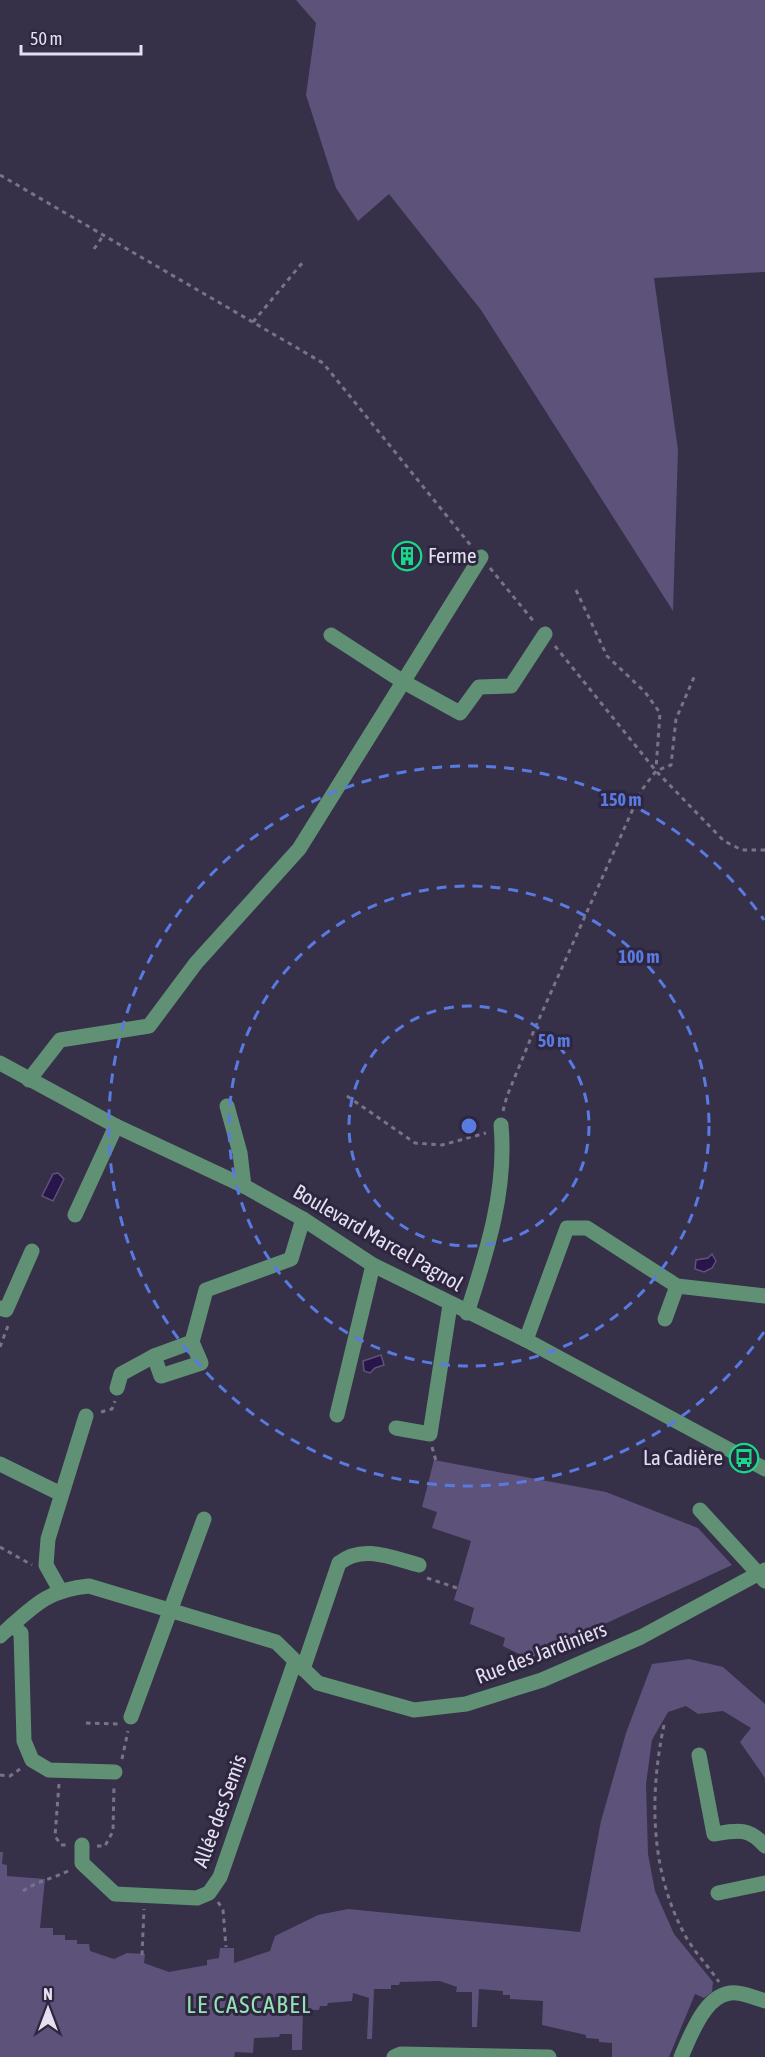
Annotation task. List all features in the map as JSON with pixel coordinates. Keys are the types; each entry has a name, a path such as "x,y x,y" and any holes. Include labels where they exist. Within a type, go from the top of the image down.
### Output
{"street":[{"path":"29,1080 60,1041 149,1026 196,963 299,849 481,557"},
{"path":"331,635 402,681 460,713 479,687 511,686 545,634"},
{"name":"Boulevard Marcel Pagnol","path":"0,1063 116,1126 244,1186 303,1219 373,1265 450,1305 526,1340 765,1469"},
{"path":"227,1106 240,1153 244,1186"},
{"path":"467,1312 482,1268 497,1205 503,1167 501,1125"},
{"path":"75,1215 116,1126"},
{"path":"154,1356 161,1376 201,1363 192,1342 206,1290 291,1259 303,1219"},
{"path":"526,1340 567,1228 586,1228 677,1286 765,1296"},
{"path":"3,1309 32,1251"},
{"path":"337,1415 373,1265"},
{"path":"665,1319 677,1286"},
{"path":"396,1428 430,1434 450,1305"},
{"path":"116,1392 121,1374 154,1356 192,1342"},
{"path":"60,1590 46,1565 48,1539 86,1416"},
{"path":"0,1464 61,1494"},
{"path":"700,1510 763,1575"},
{"path":"130,1717 204,1519"},
{"name":"Allée des Semis","path":"82,1863 115,1894 196,1898 210,1891 220,1878 339,1563 350,1554 366,1552 419,1565"},
{"name":"Rue des Jardiniers","path":"6,1630 39,1601 60,1590 89,1586 276,1642 318,1683 414,1710 466,1704 542,1680 641,1637 763,1575"},
{"path":"6,1630 21,1633 24,1741 32,1760 49,1770 115,1772"},
{"path":"699,1755 714,1834 742,1828 751,1832 765,1846"},
{"path":"82,1845 82,1863"},
{"path":"718,1893 765,1883"},
{"path":"681,2057 698,2020 712,2002 728,1993 738,1993 765,2001"},
{"path":"394,2057 401,2054 424,2054 549,2057"}],"path":[{"path":"0,175 323,363 656,771 724,841 741,850 765,850"},
{"path":"94,249 103,236"},
{"path":"252,322 303,262"},
{"path":"576,590 607,656 645,692 660,713 656,771"},
{"path":"347,1096 415,1143 442,1145 482,1135 501,1125 507,1096 640,791 656,771 671,765 676,719 695,675"},
{"path":"0,1347 9,1322 3,1309"},
{"path":"86,1416 92,1409 100,1412 112,1409 116,1392"},
{"path":"0,1547 33,1565 46,1565"},
{"path":"419,1565 420,1575 457,1588"},
{"path":"59,1771 60,1794 56,1803 55,1836 61,1845 105,1846 113,1831 115,1772 124,1754 129,1725 86,1723"},
{"path":"664,1725 655,1769 660,1875 687,1938 728,1993"},
{"path":"0,1775 10,1776 32,1760"},
{"path":"22,1891 37,1881 52,1880 82,1863"},
{"path":"210,1891 223,1910 226,1947"},
{"path":"142,1955 144,1896"}],"shaded area":[{"path":"296,0 765,0 765,272 654,278 678,450 673,611 481,310 389,194 358,221 336,188 306,95 316,23"},
{"path":"58,1173 64,1179 53,1201 42,1196 53,1174"},
{"path":"712,1254 716,1261 712,1268 704,1272 695,1269 696,1260 708,1258"},
{"path":"381,1355 384,1365 375,1368 370,1373 364,1371 363,1361"},
{"path":"434,1460 606,1492 698,1528 732,1565 529,1659 503,1646 505,1638 470,1624 474,1608 454,1600 471,1541 432,1528 437,1512 422,1507"},
{"path":"689,1659 723,1667 765,1704 765,1778 740,1742 751,1728 723,1711 698,1714 686,1706 668,1712 652,1740 646,1784 648,1854 655,1891 674,1934 713,1982 712,1992 704,1998 695,1994 669,2057 612,2057 612,2043 599,2042 599,2039 586,2038 586,2035 542,2025 543,2001 510,1999 510,1995 503,1995 503,1991 479,1989 477,2027 472,2027 472,1992 456,1992 457,1987 440,1981 400,1982 399,1985 391,1985 391,1989 374,1989 372,2039 367,2039 369,1998 353,1993 352,2001 328,2003 327,2006 320,2006 319,2010 303,2010 302,2050 292,2050 292,2034 280,2034 279,2037 254,2038 253,2053 235,2052 234,2057 0,2057 0,1852 3,1852 2,1864 7,1865 7,1876 45,1879 40,1928 53,1928 53,1935 65,1935 65,1940 77,1940 77,1944 89,1944 90,1951 114,1959 127,1953 145,1954 144,1963 169,1972 207,1965 207,1960 219,1958 220,1948 234,1948 234,1963 270,1951 275,1936 318,1915 348,1909 580,1932 601,1821 626,1733 652,1664"}],"place":[{"name":"Ferme","path":"407,556"},
{"name":"La Cadière","path":"744,1458"}],"district":[{"name":"LE CASCABEL","path":"249,2005"}]}
